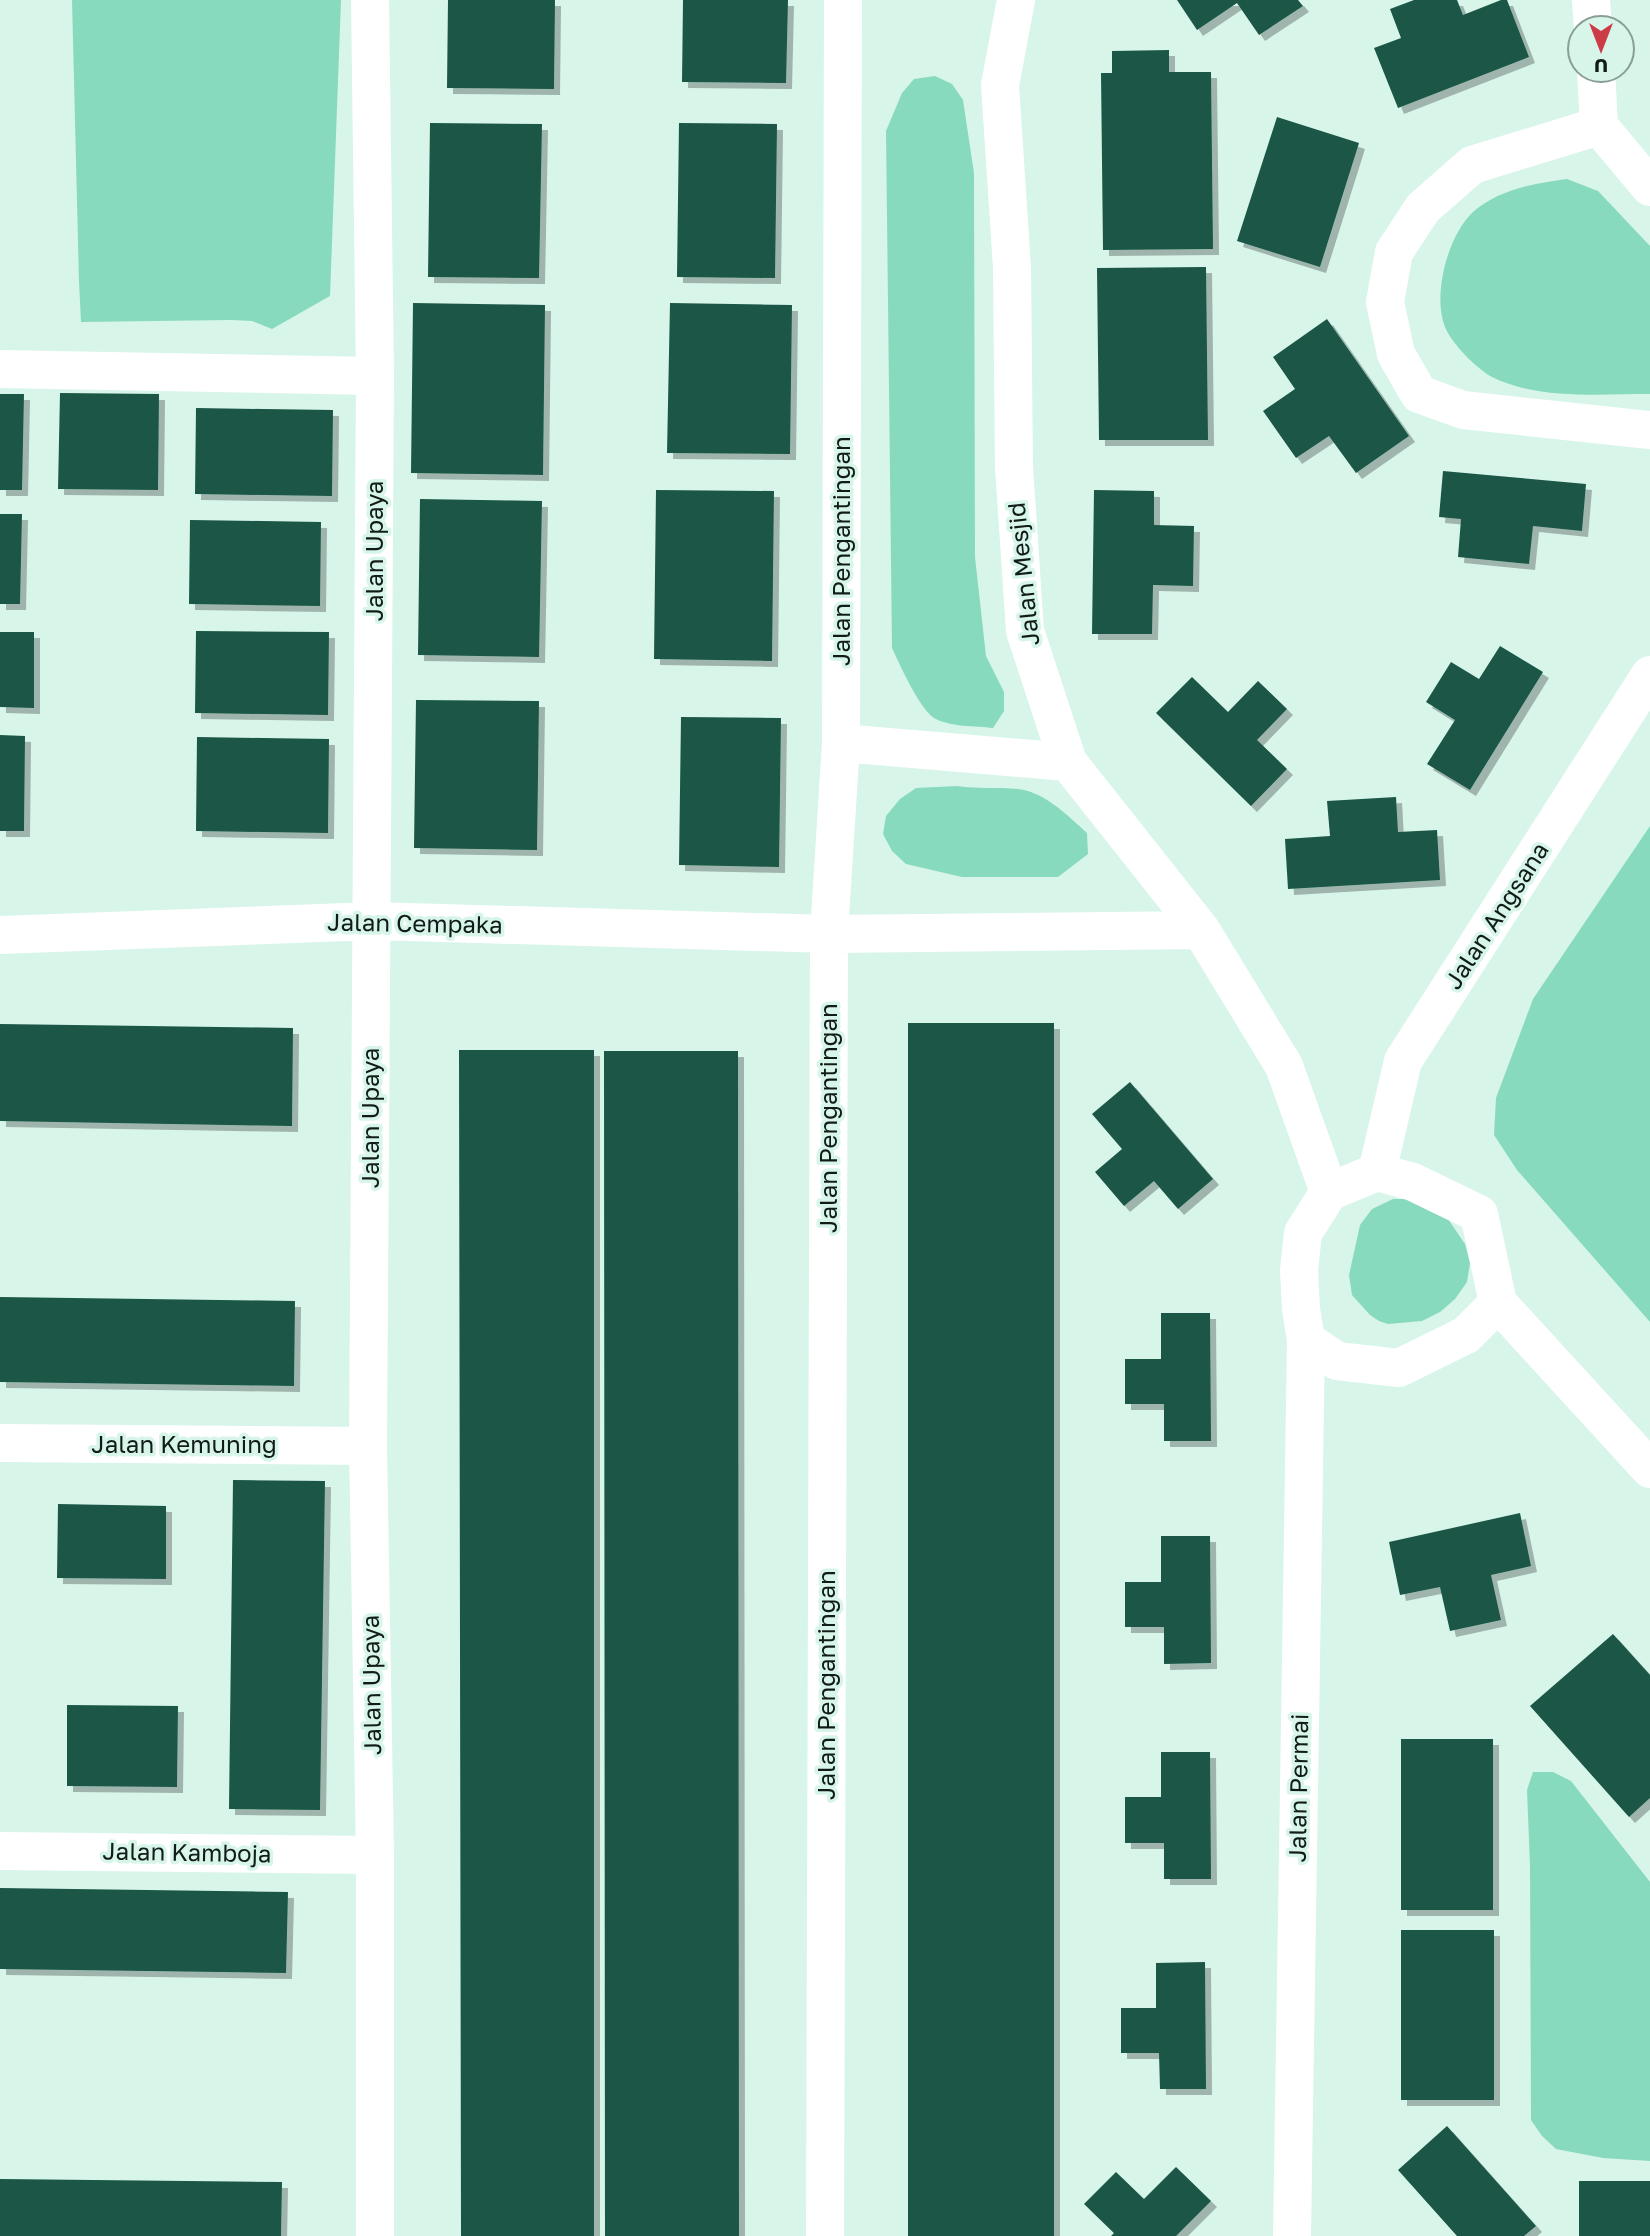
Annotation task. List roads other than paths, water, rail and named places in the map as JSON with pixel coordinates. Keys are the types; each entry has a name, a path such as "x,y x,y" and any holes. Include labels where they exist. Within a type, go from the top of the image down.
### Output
{"street":[{"name":"Jalan Upaya","path":"370,0 375,376 368,1446 375,1855 375,2236"},
{"name":"Jalan Pengantingan","path":"825,2236 829,934 841,743 843,0"},
{"name":"Jalan Mesjid","path":"1016,0 1000,85 1012,268 1014,467 1025,631 1068,762 1202,930 1284,1066 1329,1192"},
{"path":"1596,84 1599,126 1650,187"},
{"path":"1599,126 1472,165 1423,208 1394,252 1385,302 1396,354 1419,394 1462,410 1650,430"},
{"path":"0,369 375,376"},
{"name":"Jalan Angsana","path":"1377,1172 1404,1061 1650,675"},
{"path":"841,743 1068,762"},
{"name":"Jalan Cempaka","path":"0,935 373,921 829,934 1202,930"},
{"path":"1498,1303 1466,1335 1399,1368 1337,1362 1306,1340 1299,1270 1303,1233 1329,1192 1377,1172 1413,1182 1479,1214 1498,1303 1650,1469"},
{"name":"Jalan Permai","path":"1292,2236 1306,1340"},
{"name":"Jalan Kemuning","path":"0,1443 368,1446"},
{"name":"Jalan Kamboja","path":"0,1851 375,1855"}]}
